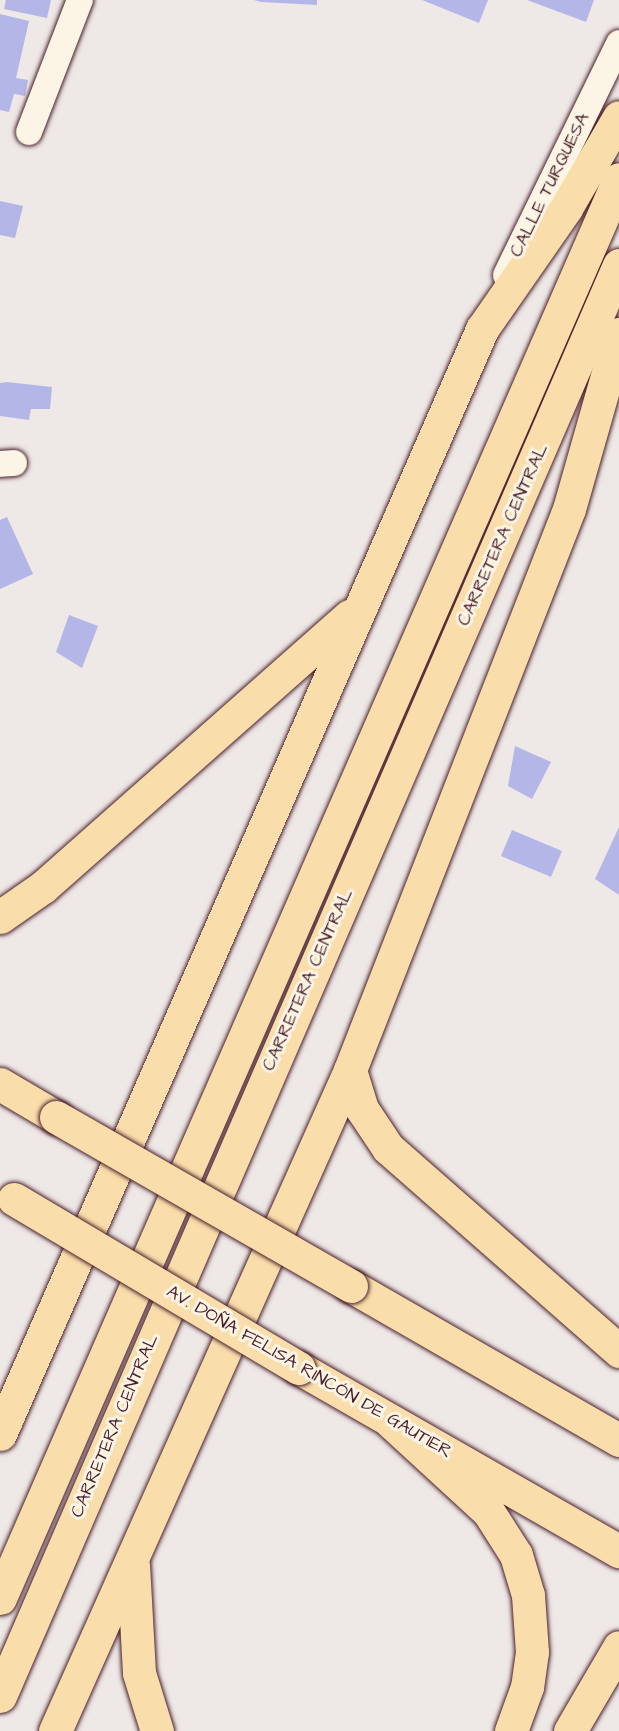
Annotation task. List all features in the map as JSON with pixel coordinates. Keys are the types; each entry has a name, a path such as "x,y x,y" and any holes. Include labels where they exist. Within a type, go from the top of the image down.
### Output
{"main road":[{"path":"0,1434 357,609 482,329 566,208 619,117"},
{"name":"CARRETERA CENTRAL","path":"0,1598 619,179"},
{"name":"CARRETERA CENTRAL","path":"0,1696 619,265"},
{"path":"55,1731 350,1070 569,509 619,334"},
{"path":"0,917 43,887 357,609"},
{"path":"350,1070 371,1128 388,1148 619,1352"},
{"path":"0,1084 619,1440"},
{"name":"AV. DOÑA FELISA RINCÓN DE GAUTIER","path":"7,1195 298,1368 619,1551"},
{"path":"0,1379 41,1338"},
{"path":"390,1421 488,1511 516,1555 528,1595 532,1652 511,1731"},
{"path":"133,1555 140,1673 157,1731"},
{"path":"570,1731 619,1647"}],"street":[{"path":"29,132 80,0"},
{"name":"CALLE TURQUESA","path":"482,329 619,43"}],"building":[{"path":"6,0 51,0 47,18 4,9"},
{"path":"254,0 317,0 317,5 261,2"},
{"path":"422,0 488,0 479,23"},
{"path":"527,0 594,0 586,22"},
{"path":"0,14 29,21 16,78 28,80 25,96 14,94 9,112 0,110"},
{"path":"0,201 23,206 15,238 0,235"},
{"path":"0,383 52,387 50,409 31,409 29,420 0,416"},
{"path":"7,517 33,574 0,589 0,520"},
{"path":"69,615 98,626 82,668 56,652"},
{"path":"515,746 551,762 532,799 508,786"},
{"path":"619,827 619,895 595,879"},
{"path":"512,830 562,851 551,877 501,856"}]}
